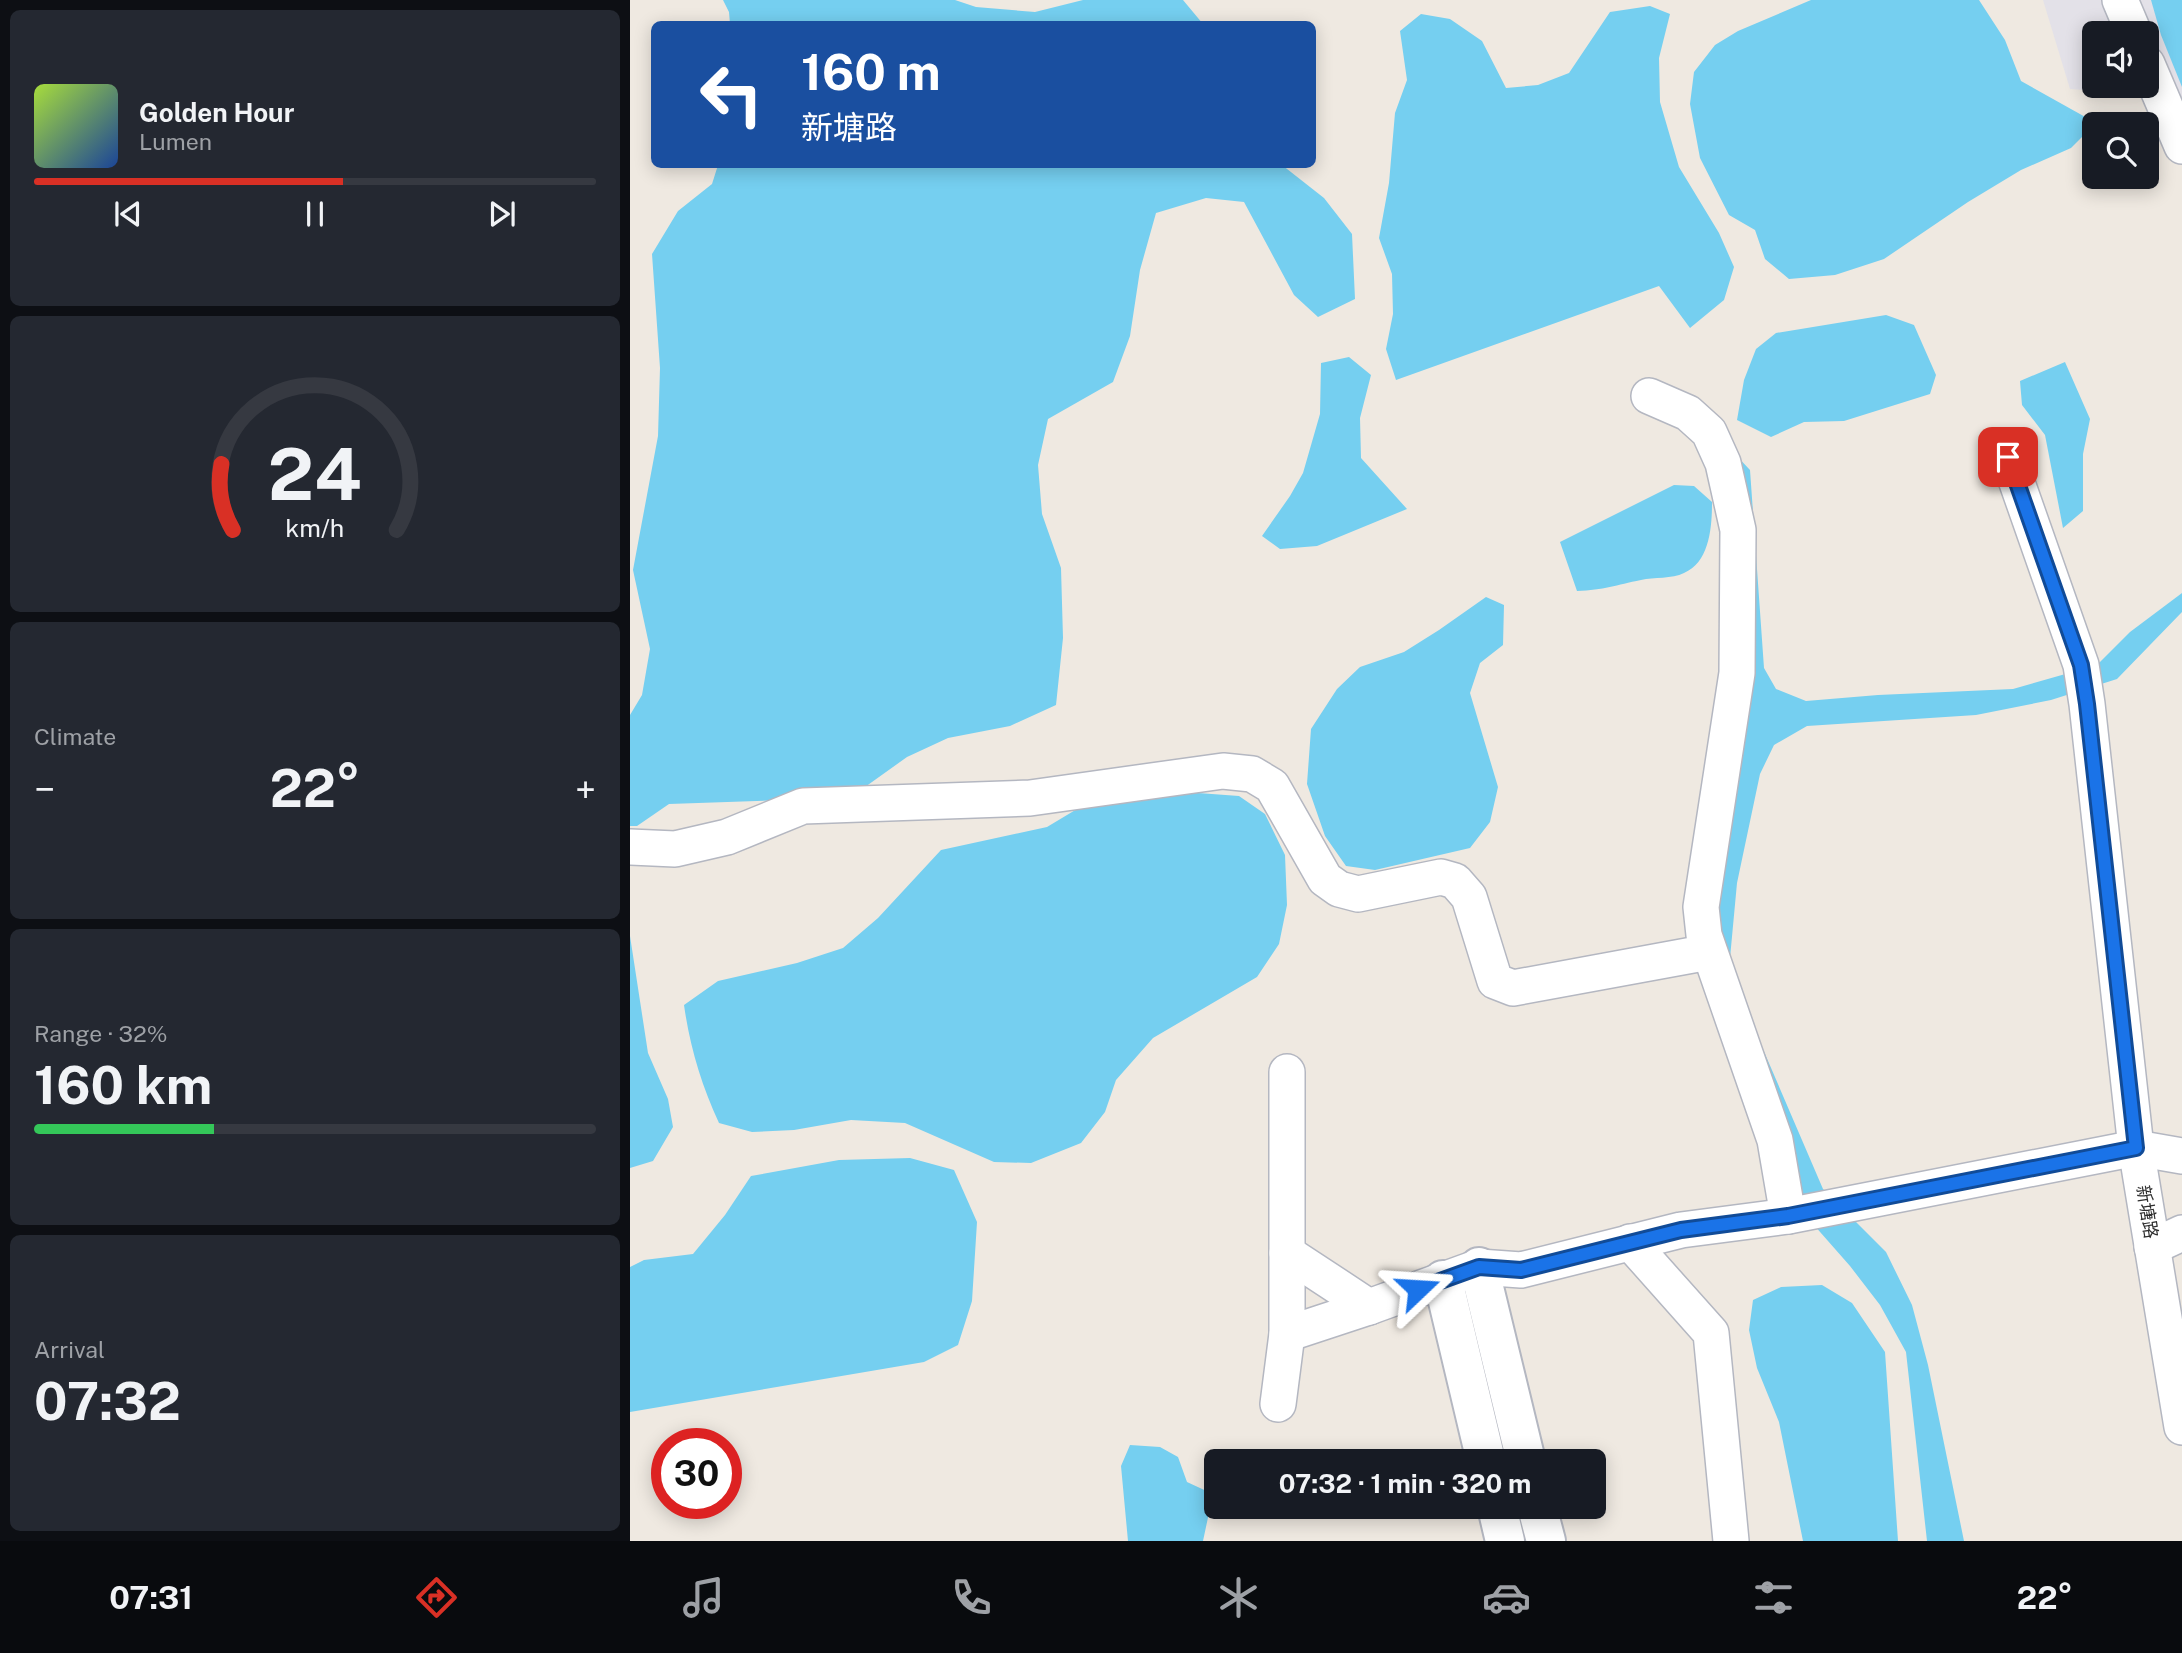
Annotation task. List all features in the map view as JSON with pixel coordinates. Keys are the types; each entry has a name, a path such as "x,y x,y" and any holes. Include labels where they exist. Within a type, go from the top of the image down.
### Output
{"street":[{"path":"2120,0 2129,21"},
{"path":"2159,92 2182,146"},
{"path":"1649,396 1688,413 1709,432 1723,463 1738,530 1737,673 1702,907 1704,935 1774,1140 1794,1215"},
{"name":"新塘路","path":"2008,457 2081,665 2136,1148 2167,1240 2182,1427"},
{"path":"630,847 675,849 727,837 803,806 1030,798 1223,771 1252,774 1272,786 1325,879 1339,889 1358,894 1441,877 1455,881 1469,897 1495,981 1513,988 1709,951"},
{"path":"1278,1404 1287,1334 1287,1072"},
{"path":"1287,1334 1479,1267 1521,1270 1681,1230 1794,1215 2136,1148 2182,1157"},
{"path":"1630,1242 1711,1332 1731,1541"},
{"path":"1287,1253 1369,1307"},
{"path":"1479,1267 1523,1449"},
{"path":"1443,1280 1483,1449"},
{"path":"1500,1519 1505,1541"},
{"path":"1540,1519 1546,1541"}],"shaded area":[{"path":"2043,0 2182,0 2182,97 2159,95 2159,21 2082,21 2082,90 2070,89"}],"water":[{"path":"723,0 955,0 976,7 1035,12 1083,0 1183,0 1200,21 730,21"},
{"path":"1811,0 1979,0 2005,40 2021,81 2082,115 2082,137 2071,148 2021,170 1968,202 1884,259 1835,275 1789,279 1765,259 1755,230 1729,215 1700,158 1690,104 1694,72 1715,45 1738,31"},
{"path":"2151,0 2182,0 2182,87 2161,35 2159,21"},
{"path":"1650,6 1670,14 1659,58 1660,102 1679,167 1719,233 1734,267 1724,300 1690,328 1659,286 1396,380 1386,349 1393,314 1392,274 1379,238 1389,183 1395,113 1407,80 1400,31 1421,14 1450,19 1482,41 1506,88 1538,85 1569,73 1610,12"},
{"path":"717,168 1286,168 1324,198 1352,234 1355,299 1318,317 1294,295 1244,202 1206,198 1156,213 1140,270 1130,336 1113,382 1048,419 1038,465 1042,514 1061,568 1063,638 1056,705 1010,726 948,738 907,757 865,787 816,799 669,804 637,826 630,826 630,715 642,695 650,649 633,570 658,436 660,368 652,254 678,211 712,184"},
{"path":"1886,315 1914,325 1936,375 1930,394 1844,421 1804,422 1771,437 1737,420 1744,380 1756,349 1776,333"},
{"path":"1349,357 1371,375 1360,418 1361,458 1407,509 1317,546 1280,549 1262,536 1303,473 1320,414 1321,363"},
{"path":"2065,362 2090,419 2083,454 2083,511 2063,528 2045,435 2022,405 2020,381"},
{"path":"1734,453 1750,470 1764,668 1776,689 1806,701 2013,689 2097,665 2130,632 2182,593 2182,612 2117,679 2051,700 1976,715 1807,726 1774,745 1760,774 1737,883 1730,958 1753,1026 1823,1189 1886,1252 1912,1305 1928,1365 1964,1541 1927,1541 1906,1352 1880,1305 1806,1216 1710,915"},
{"path":"1674,485 1694,486 1712,502 1708,542 1693,568 1674,576 1577,591 1560,542"},
{"path":"1486,597 1504,605 1503,645 1480,663 1470,693 1498,787 1490,822 1470,848 1375,870 1346,866 1325,836 1307,784 1311,729 1337,689 1360,667 1404,652"},
{"path":"1171,791 1239,796 1265,814 1285,855 1287,905 1279,944 1257,977 1153,1038 1116,1080 1105,1112 1081,1143 1031,1163 994,1162 905,1123 851,1120 794,1130 752,1132 719,1123 697,1065 684,1005 718,981 797,963 843,948 878,918 941,850 1047,827 1092,800"},
{"path":"630,936 648,1053 668,1099 673,1127 653,1161 630,1168"},
{"path":"910,1158 954,1170 977,1222 972,1301 958,1345 924,1362 630,1412 630,1267 644,1260 693,1254 725,1215 751,1176 839,1160"},
{"path":"1822,1285 1852,1303 1885,1352 1898,1541 1803,1541 1779,1422 1757,1368 1749,1330 1753,1300 1781,1287"},
{"path":"1130,1445 1160,1447 1178,1457 1187,1482 1204,1490 1204,1519 1208,1519 1203,1541 1128,1541 1121,1466"}],"route":[{"path":"1418,1289 1479,1267 1521,1270 1681,1230 1788,1216 2136,1148 2081,665 2008,457"}]}
